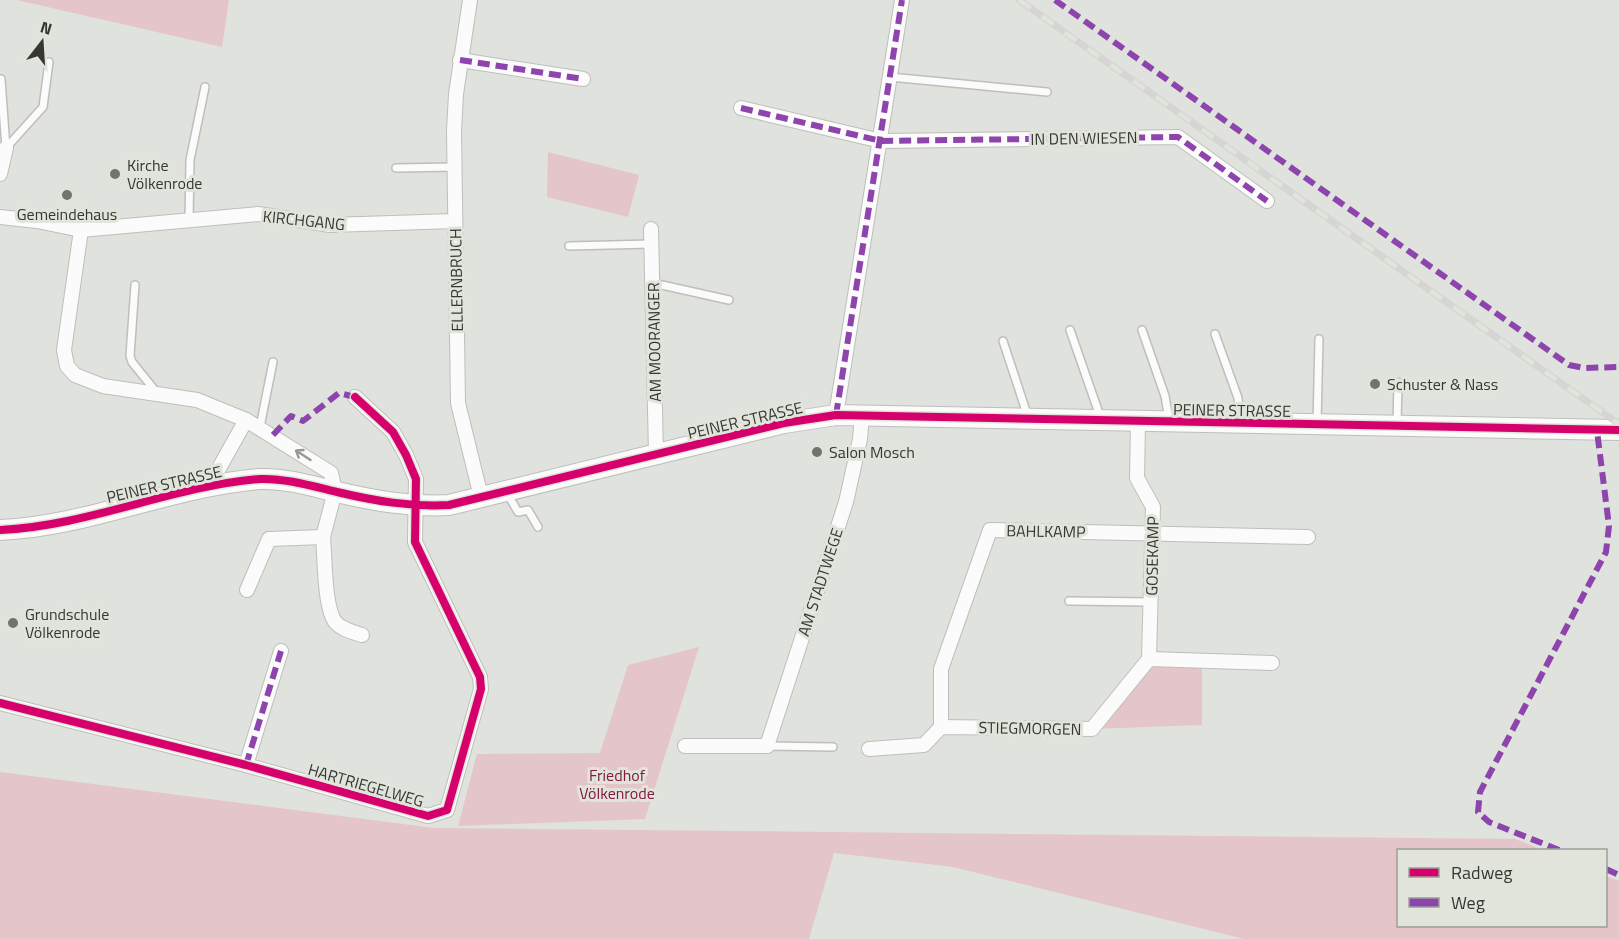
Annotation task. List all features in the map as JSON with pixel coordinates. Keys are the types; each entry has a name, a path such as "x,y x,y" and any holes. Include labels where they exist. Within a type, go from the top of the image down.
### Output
{"main road":[{"name":"PEINER STRASSE","path":"0,530 73,519 209,486 264,479 416,507 449,505 784,423 836,415 1619,430"}],"street":[{"name":"ELLERNBRUCH","path":"470,0 456,94 454,167 458,403 481,497"},
{"path":"836,415 902,0"},
{"path":"460,60 583,79"},
{"name":"IN DEN WIESEN","path":"741,108 881,141 1178,137 1267,201"},
{"path":"0,174 6,148"},
{"name":"KIRCHGANG","path":"0,218 37,221 81,230 258,214 330,225 455,221"},
{"name":"AM MOORANGER","path":"651,229 656,454"},
{"path":"81,230 64,350 67,366 75,375 103,386 197,400 260,427 331,473 335,491 323,537 330,610 335,622 344,629 362,635"},
{"path":"355,396 399,441 416,479 416,507"},
{"name":"AM STADTWEGE","path":"767,746 846,502 860,439 862,415"},
{"path":"209,486 246,420"},
{"name":"GOSEKAMP","path":"1138,422 1137,478 1153,507 1149,659"},
{"name":"HARTRIEGELWEG","path":"0,703 246,765 428,816 447,810 481,689 480,677 416,542 416,507"},
{"name":"BAHLKAMP","path":"941,727 942,669 990,530 1308,537"},
{"path":"247,590 269,539 323,537"},
{"path":"246,765 281,651"},
{"path":"1149,659 1272,663"},
{"name":"STIEGMORGEN","path":"941,727 1092,729 1149,659"},
{"path":"870,749 924,744 941,727"},
{"path":"685,746 767,746"}],"lane":[{"path":"6,148 43,108 49,62"},
{"path":"890,77 1047,92"},
{"path":"2,79 6,148"},
{"path":"189,221 190,160 205,87"},
{"path":"396,168 454,167"},
{"path":"569,246 651,244"},
{"path":"653,283 729,300"},
{"path":"135,285 130,356 132,362 158,393"},
{"path":"1070,330 1102,421"},
{"path":"1142,330 1166,396 1169,423"},
{"path":"1215,334 1238,398 1240,424"},
{"path":"1317,426 1319,339"},
{"path":"1003,341 1029,420"},
{"path":"260,427 273,362"},
{"path":"1397,427 1398,382"},
{"path":"506,491 518,512 528,510 538,527"},
{"path":"1070,601 1151,602"},
{"path":"767,746 833,747"}],"green space":[{"path":"17,0 229,0 222,47"},
{"path":"548,152 639,175 628,217 547,197"},
{"name":"Friedhof Völkenrode","path":"699,647 645,819 458,826 477,754 600,753 628,665"},
{"path":"1149,659 1202,661 1202,725 1092,729"},
{"path":"0,772 434,828 1515,839 1540,849 1397,849 1397,927 1607,927 1607,876 1619,881 1619,939 1244,939 953,867 834,853 809,939 0,939"}],"railway":[{"path":"1019,0 1619,424"}],"marked path":[{"path":"836,415 902,0"},
{"path":"1055,0 1569,365 1584,368 1619,367"},
{"path":"460,60 583,79"},
{"path":"741,108 881,141 1178,137 1267,201"},
{"path":"273,435 291,416 303,421 339,393 355,397"},
{"path":"1556,849 1489,822 1478,812 1480,792 1606,552 1609,526 1597,431"},
{"path":"246,765 281,651"},
{"path":"1607,869 1619,875"}],"cycle path":[{"path":"0,703 246,765 428,816 447,810 481,689 480,677 415,542 416,479 406,455 393,432 355,397"},
{"path":"0,530 66,521 195,489 260,479 289,481 393,503 449,505 784,423 836,415 1619,430"}],"place":[{"name":"Kirche Völkenrode","path":"115,174"},
{"name":"Gemeindehaus","path":"67,195"},
{"name":"Schuster & Nass","path":"1375,384"},
{"name":"Salon Mosch","path":"817,452"},
{"name":"Grundschule Völkenrode","path":"13,623"}]}
